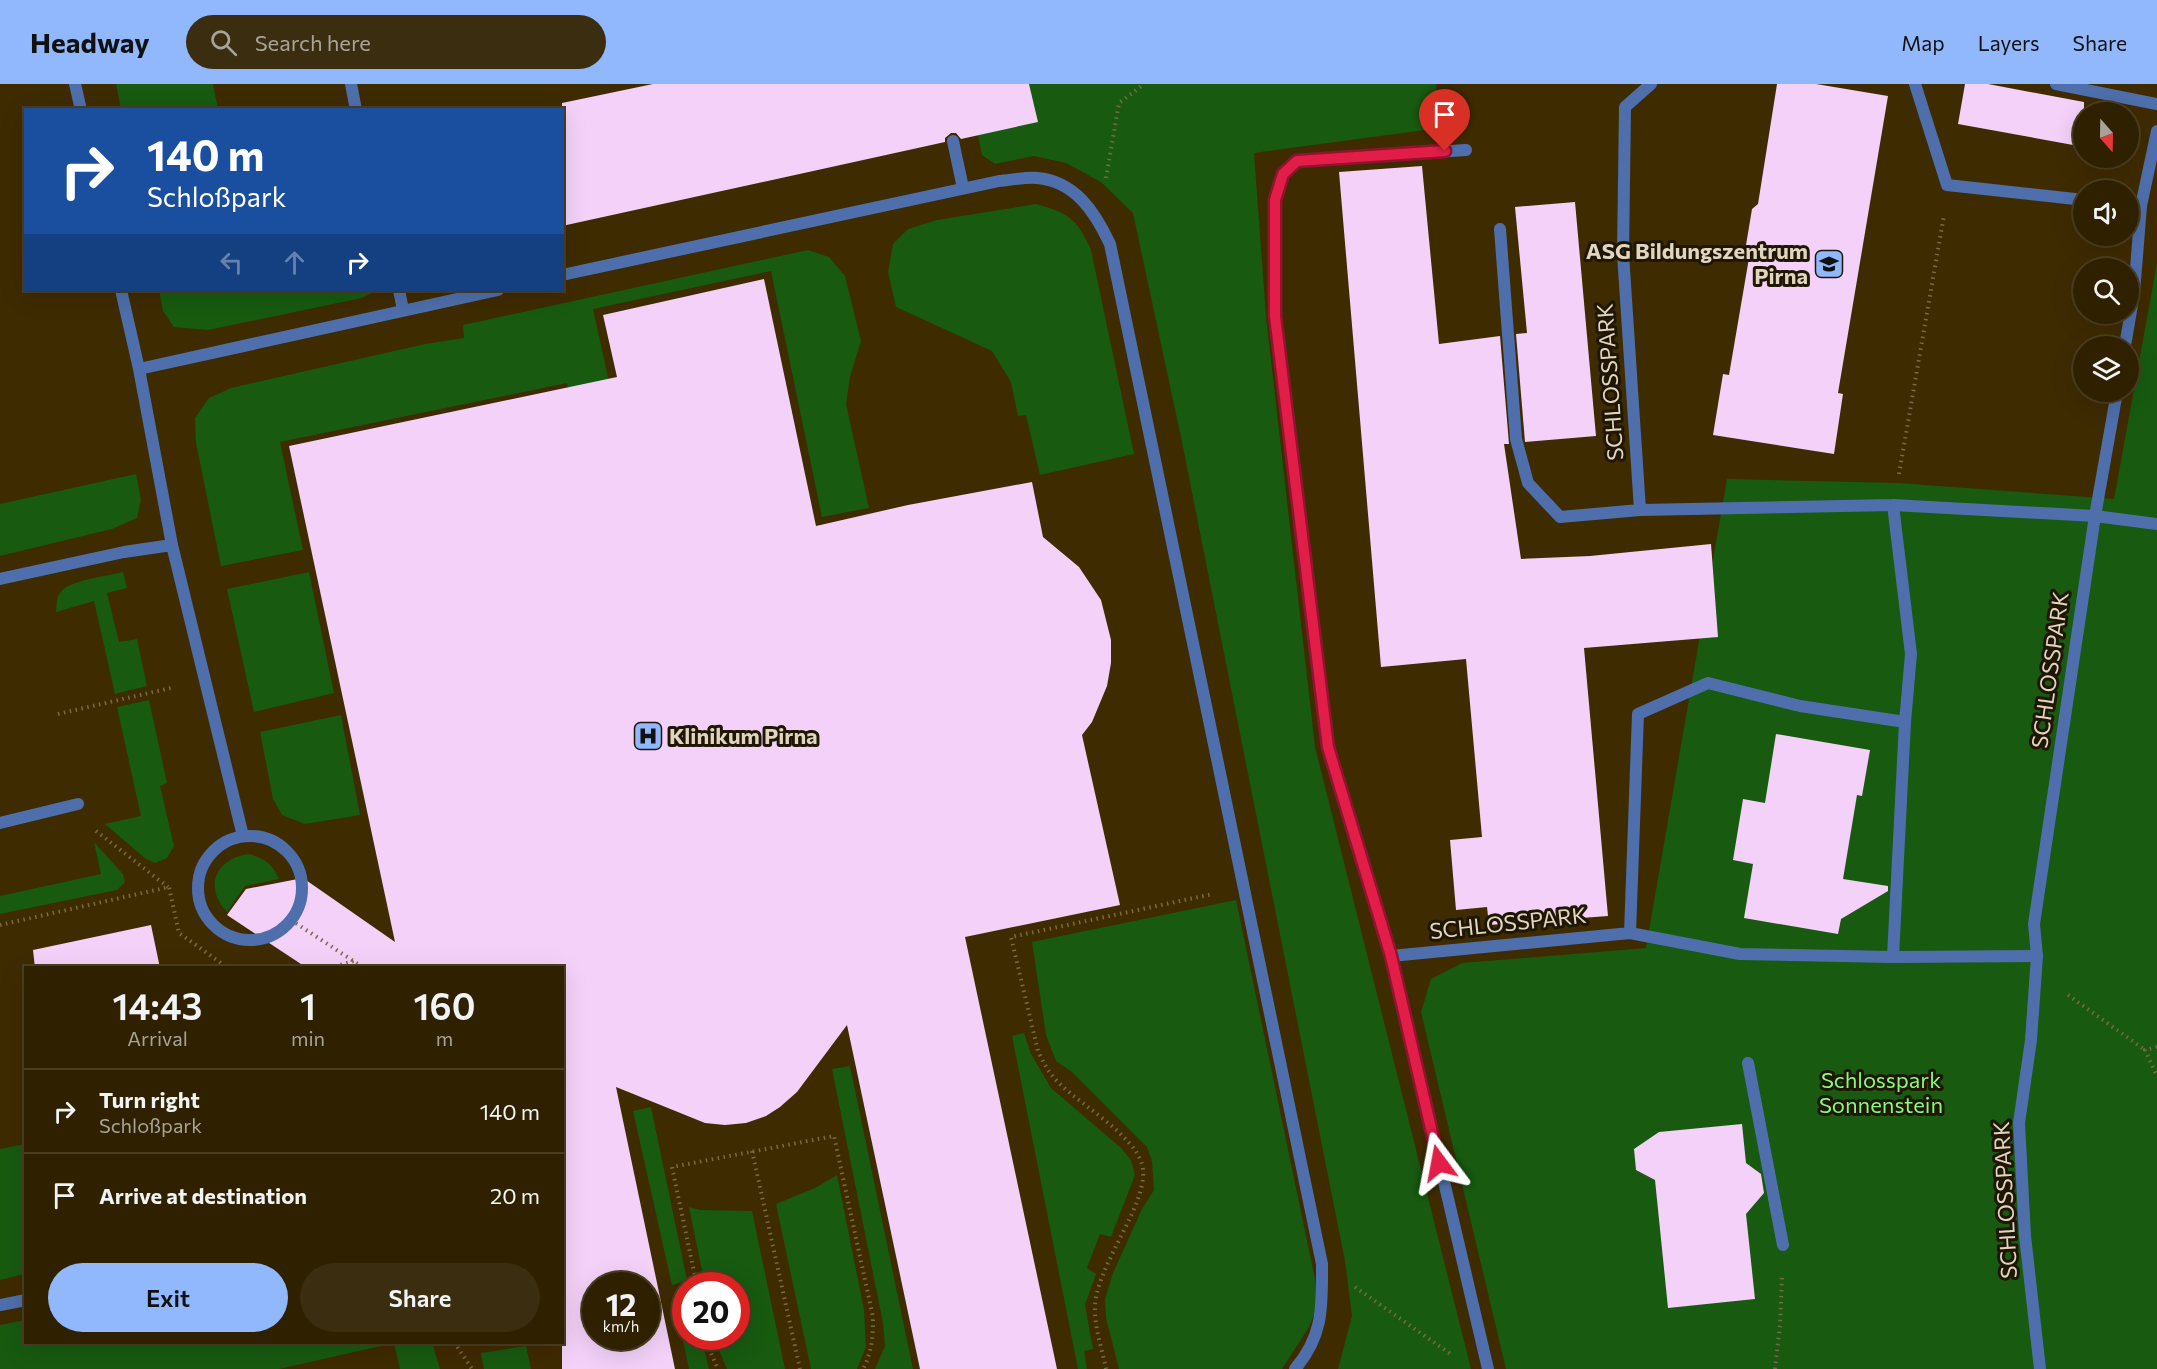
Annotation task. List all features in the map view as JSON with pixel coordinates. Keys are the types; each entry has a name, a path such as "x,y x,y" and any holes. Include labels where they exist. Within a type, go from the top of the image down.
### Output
{"street":[{"path":"75,84 81,108"},
{"path":"351,84 356,108"},
{"name":"SCHLOSSPARK","path":"1640,510 1623,254 1625,107 1651,84"},
{"path":"1915,84 1947,185 2073,199"},
{"path":"2056,84 2157,104"},
{"path":"2139,200 2151,187 2157,131"},
{"path":"953,141 963,188"},
{"path":"1466,150 1297,161 1283,174 1275,200 1275,316 1328,747 1391,956 1488,1369"},
{"path":"564,275 999,181 1036,178 1059,183 1082,198 1098,218 1110,243 1322,1264 1322,1311 1316,1337 1295,1369"},
{"path":"1500,230 1516,439 1528,483 1560,517 1640,510 1893,505 2095,516 2157,524"},
{"path":"2127,336 2134,292 2135,246"},
{"path":"121,291 139,369 172,545 243,836"},
{"path":"399,291 404,310"},
{"path":"139,369 493,291"},
{"name":"SCHLOSSPARK","path":"2040,1369 2025,1236 2019,1123 2031,1040 2036,974 2034,924 2095,516 2115,402"},
{"path":"1893,505 1911,654 1905,722 1893,957"},
{"path":"0,579 124,552 172,545"},
{"path":"1630,933 1638,714 1708,683 1800,706 1905,722"},
{"path":"0,823 78,804"},
{"path":"243,836 265,837 284,848 298,865 303,887 299,909 286,927 267,938 246,941 224,935 208,921 198,901 198,879 206,859 222,843 243,836"},
{"name":"SCHLOSSPARK","path":"1391,956 1630,933 1740,954 1893,957 2037,956"},
{"path":"1748,1063 1784,1245"},
{"path":"0,1305 24,1300"}],"path":[{"path":"1098,218 1119,103 1144,84"},
{"path":"1893,505 1943,229 1947,185"},
{"path":"58,714 205,680"},
{"path":"78,804 88,826 169,887 179,933 225,966"},
{"path":"0,925 169,887"},
{"path":"1106,1369 1095,1306 1100,1280 1142,1191 1144,1179 1142,1165 1135,1150 1124,1138 1060,1084 1046,1068 1038,1051 1011,937 1243,888"},
{"path":"291,920 361,966"},
{"path":"336,966 354,961"},
{"path":"2036,974 2145,1050 2157,1076"},
{"path":"2145,1050 2157,1047"},
{"path":"694,1272 672,1167 834,1136 873,1317 870,1356 863,1369"},
{"path":"752,1151 800,1369"},
{"path":"1775,1369 1780,1325 1784,1245"},
{"path":"1322,1264 1453,1356"},
{"path":"455,1344 472,1369"},
{"path":"710,1350 718,1369"}],"green space":[{"path":"116,84 213,84 218,108 121,108"},
{"path":"1029,84 1436,84 1440,128 1254,153 1266,316 1315,747 1471,1369 1338,1369 1352,1316 1345,1261 1182,442 1133,213 1101,182 1066,163 1034,156 995,164 982,155 978,135 1037,122"},
{"path":"1036,204 1056,210 1070,218 1081,231 1091,250 1134,454 1040,475 1026,415 1018,416 1011,382 992,351 896,307 888,272 893,244 908,229 937,220"},
{"path":"808,250 829,257 845,276 861,341 850,377 846,404 869,508 822,517 771,271 593,309 620,431 580,441 567,383 280,442 303,550 221,566 196,443 195,418 209,398 231,388 425,344 464,338 463,325"},
{"name":"Schlosspark Sonnenstein","path":"2157,263 2157,1369 1506,1369 1421,1012 1431,979 1462,963 1646,948 1727,479 1898,483 2114,499 2132,402 2139,402 2139,362"},
{"path":"159,291 258,291 259,293 270,291 373,291 362,298 208,330 174,327 163,311"},
{"path":"136,474 141,500 137,518 112,529 0,556 0,504"},
{"path":"123,572 127,588 107,593 119,642 137,639 147,686 115,694 94,601 56,612 58,597 64,589 89,579"},
{"path":"309,572 334,693 254,712 227,589"},
{"path":"149,700 167,783 160,786 174,846 167,858 155,863 146,859 105,824 141,816 117,707"},
{"path":"341,715 360,815 305,824 282,815 273,799 260,732"},
{"path":"94,842 123,874 125,882 117,890 0,914 0,896 101,874"},
{"path":"249,854 268,863 279,879 245,886 227,912 216,893 217,875 228,861"},
{"path":"1236,900 1315,1279 1318,1305 1309,1327 1282,1369 1119,1369 1106,1318 1105,1299 1113,1273 1142,1209 1154,1190 1152,1161 1147,1147 1072,1072 1056,1061 1046,1035 1032,942"},
{"path":"1024,1033 1031,1054 1051,1088 1121,1148 1131,1160 1135,1175 1111,1237 1100,1234 1087,1268 1096,1274 1085,1305 1093,1349 1084,1351 1087,1369 1078,1369 1012,1036"},
{"path":"850,1066 913,1369 875,1369 885,1346 883,1323 832,1069"},
{"path":"651,1107 685,1272 672,1272 672,1285 633,1111"},
{"path":"24,1144 24,1274 0,1280 0,1149"},
{"path":"837,1175 864,1310 866,1347 857,1369 811,1369 776,1204 815,1188"},
{"path":"689,1207 700,1210 752,1211 785,1369 727,1369 719,1350 750,1350 750,1272 702,1272"},
{"path":"24,1320 24,1344 390,1344 279,1369 0,1369 0,1325"},
{"path":"394,1344 432,1344 440,1369 400,1369"},
{"path":"526,1346 531,1369 484,1369 481,1353"},
{"path":"685,1350 704,1350 709,1369 689,1369"}],"building":[{"path":"653,84 1029,84 1038,122 961,139 956,133 951,133 945,138 945,142 564,226 564,108 562,108 562,103"},
{"name":"ASG Bildungszentrum Pirna","path":"1777,84 1816,84 1888,96 1838,393 1843,394 1834,454 1713,435 1723,374 1729,375 1749,258 1745,251 1752,209 1758,204"},
{"path":"1965,84 1988,84 2084,102 2073,102 2073,145 1958,124"},
{"path":"1422,166 1439,344 1500,336 1509,444 1504,444 1521,559 1590,556 1711,544 1718,637 1584,648 1608,916 1489,925 1487,907 1456,910 1450,840 1482,837 1466,659 1381,667 1339,172"},
{"path":"1575,202 1596,436 1525,442 1516,334 1527,333 1515,207"},
{"path":"764,279 816,526 908,505 1032,482 1043,537 1079,567 1101,600 1111,640 1111,663 1107,686 1092,722 1082,735 1120,905 965,937 1057,1369 920,1369 847,1025 797,1092 766,1116 746,1123 725,1125 705,1123 616,1087 655,1272 582,1272 582,1350 660,1350 660,1297 675,1369 562,1369 562,1344 564,1344 564,966 304,966 227,915 246,889 303,878 395,942 289,446 617,377 603,315"},
{"path":"1776,734 1870,750 1862,796 1857,795 1843,879 1888,886 1888,891 1841,919 1838,934 1744,918 1753,864 1733,860 1743,799 1765,803"},
{"path":"151,925 160,966 35,966 33,950"},
{"path":"1742,1124 1746,1163 1761,1174 1764,1193 1746,1214 1755,1299 1668,1308 1655,1180 1636,1170 1634,1149 1659,1132"}],"place":[{"name":"ASG Bildungszentrum Pirna","path":"1829,264"},
{"name":"Klinikum Pirna","path":"648,736"}],"route":[{"path":"1439,1163 1391,956 1328,747 1275,316 1275,200 1283,174 1297,161 1445,151"}]}
